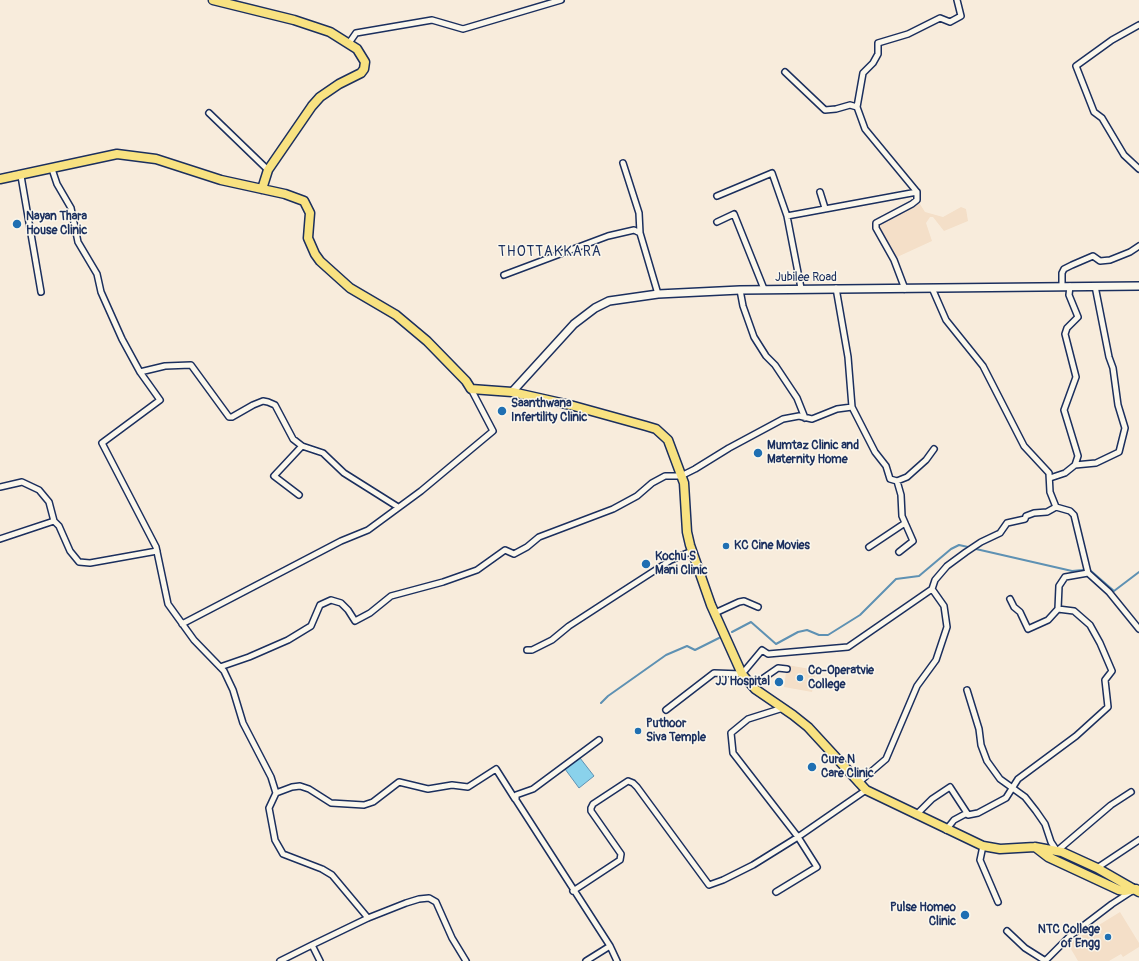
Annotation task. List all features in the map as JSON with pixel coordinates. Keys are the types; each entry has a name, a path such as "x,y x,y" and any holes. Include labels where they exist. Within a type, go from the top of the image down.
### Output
{"main road":[{"path":"212,0 312,25 330,32 349,42 362,56 365,62 364,69 354,78 339,84 328,91 312,106 268,170 262,189"},
{"path":"0,179 21,176 102,156 117,154 156,159 221,180 297,197 304,201 310,213 308,238 320,261 350,288 396,316 427,341 466,381 471,389 512,392 570,405 656,429 668,440 686,495 687,532 692,551 715,613 742,674 752,686 808,727 866,790 946,830 982,846 1000,849 1035,847 1057,851 1097,868 1137,890"},
{"name":"Jubilee Road","path":"512,392 574,324 595,308 609,300 658,294 801,288 1139,286"},
{"path":"1035,847 1048,857 1119,890 1137,890"}],"street":[{"path":"349,42 356,33 432,20 462,29 561,0"},
{"path":"905,288 894,260 876,228 876,223 912,204 917,200 917,192 865,129 857,107 863,73 873,63 878,54 878,43 908,34 940,18 950,22 961,16 957,0"},
{"path":"1139,25 1112,40 1076,66 1094,112 1102,118 1124,154 1139,169"},
{"path":"785,72 825,110 850,105 857,107"},
{"path":"209,113 268,170"},
{"path":"623,163 639,213 640,233 658,294"},
{"path":"52,169 57,184 71,208 78,242 97,274 101,292 122,339 140,372 160,400 102,444 156,551 168,604 194,640 224,671 233,690 243,724 271,777 276,793 269,808 275,840 283,854 322,868 332,875 368,918"},
{"path":"717,196 772,174 787,216 801,288"},
{"path":"21,176 41,292"},
{"path":"820,192 825,208"},
{"path":"787,216 917,192"},
{"path":"717,222 734,214 764,289"},
{"path":"504,275 608,236 634,230 640,233"},
{"path":"1062,287 1062,273 1064,269 1093,256 1100,261 1110,260 1130,252 1139,246"},
{"path":"1050,478 1065,473 1075,465 1078,456 1064,410 1076,377 1065,334 1067,328 1078,317 1069,295 1070,286"},
{"path":"1075,465 1096,463 1119,452 1125,428 1118,405 1113,368 1109,357 1095,286"},
{"path":"836,288 848,357 852,407 875,452 886,466 890,480 896,481 907,477 926,460 934,449"},
{"path":"932,288 946,320 983,366 1024,446 1050,473 1050,492 1056,507"},
{"path":"740,290 743,306 754,337 797,398 805,418"},
{"path":"140,372 165,366 191,365 229,417 232,417 263,401 275,405 293,439 302,446 323,453 344,473 398,506"},
{"path":"182,624 341,541 368,530 398,506 421,491 493,431 471,389"},
{"path":"220,667 249,657 288,640 311,626 320,605 331,600 341,603 348,610 355,621 370,613 391,596 443,582 477,570 506,550 514,554 527,547 539,537 613,509 637,496 652,483 665,476 681,476 696,469 729,448 774,423 789,417 802,416 812,419 837,409 852,407"},
{"path":"299,495 274,476 302,446"},
{"path":"896,481 901,495 901,509 905,524 913,542 899,552"},
{"path":"0,487 22,482 32,485 39,490 49,502 54,521 59,526 70,551 79,562 90,564 156,551"},
{"path":"666,710 714,673 742,674 762,650 768,654 848,647 932,589 935,580 947,566 981,542 1000,534 1007,523 1025,519 1026,516 1034,513 1047,512 1056,507 1070,511 1074,515 1088,573 1109,592 1139,629"},
{"path":"0,539 54,521"},
{"path":"869,546 905,524"},
{"path":"526,650 532,650 552,640 569,626 672,560 692,551"},
{"path":"1010,599 1014,607 1020,612 1028,629 1048,620 1058,609 1059,586 1065,577 1088,573"},
{"path":"858,783 886,759 917,686 936,660 947,627 944,606 932,589"},
{"path":"715,613 744,601 758,607"},
{"path":"946,830 954,820 967,814 978,813 1006,798 1018,779 1080,734 1108,707 1105,680 1112,671 1100,642 1090,624 1074,611 1058,609"},
{"path":"752,686 778,668 787,669"},
{"path":"966,690 979,729 981,744 987,761 1000,779 1025,797 1045,824 1051,842 1057,851 1111,805 1131,792"},
{"path":"776,892 817,866 798,837 733,753 731,733 748,719 783,708"},
{"path":"516,800 516,795 533,789 599,740"},
{"path":"276,793 292,787 300,786 309,789 331,803 364,805 373,802 399,782 428,789 452,785 468,787 496,769 610,946 617,961"},
{"path":"574,891 620,860 621,854 591,811 591,808 593,804 628,781 633,782 637,787 709,885 723,880 753,865 798,837 866,790"},
{"path":"916,815 932,799 950,787 967,814"},
{"path":"1097,868 1139,840"},
{"path":"982,846 980,860 998,902"},
{"path":"1007,931 1025,948 1045,961 1070,936 1112,904 1137,890"},
{"path":"280,961 368,918 419,899 433,899 436,902 452,938 466,961"},
{"path":"312,945 320,961"},
{"path":"586,961 610,946"}],"shaded area":[{"path":"918,201 925,212 943,217 961,207 966,209 968,221 944,231 933,217 930,217 926,223 932,241 895,258 879,234 876,223"},
{"name":"Co-Operatvie College","path":"787,665 816,670 812,692 784,687"},
{"name":"NTC College of Engg","path":"1120,912 1139,943 1139,947 1123,957 1121,954 1109,961 1078,961 1068,944"}],"water":[{"path":"580,758 594,776 579,788 565,769"}],"waterway":[{"path":"732,632 751,622 776,644 798,632 807,630 819,635 828,635 860,615 896,579 919,576 951,549 959,545 968,547"},
{"path":"976,549 1072,571 1083,570"},
{"path":"1091,571 1114,591 1139,572"},
{"path":"601,703 608,696 666,655 687,646 695,650 719,638"}],"place":[{"name":"Nayan Thara House Clinic","path":"17,224"},
{"name":"Saanthwana Infertility Clinic","path":"502,411"},
{"name":"Mumtaz Clinic and Maternity Home","path":"758,453"},
{"name":"KC Cine Movies","path":"726,546"},
{"name":"Kochu S Mani Clinic","path":"646,564"},
{"name":"Co-Operatvie College","path":"800,678"},
{"name":"JJ Hospital","path":"779,682"},
{"name":"Puthoor Siva Temple","path":"638,731"},
{"name":"Cure N Care Clinic","path":"812,767"},
{"name":"Pulse Homeo Clinic","path":"965,915"},
{"name":"NTC College of Engg","path":"1108,937"}],"district":[{"name":"THOTTAKKARA","path":"550,252"}]}
